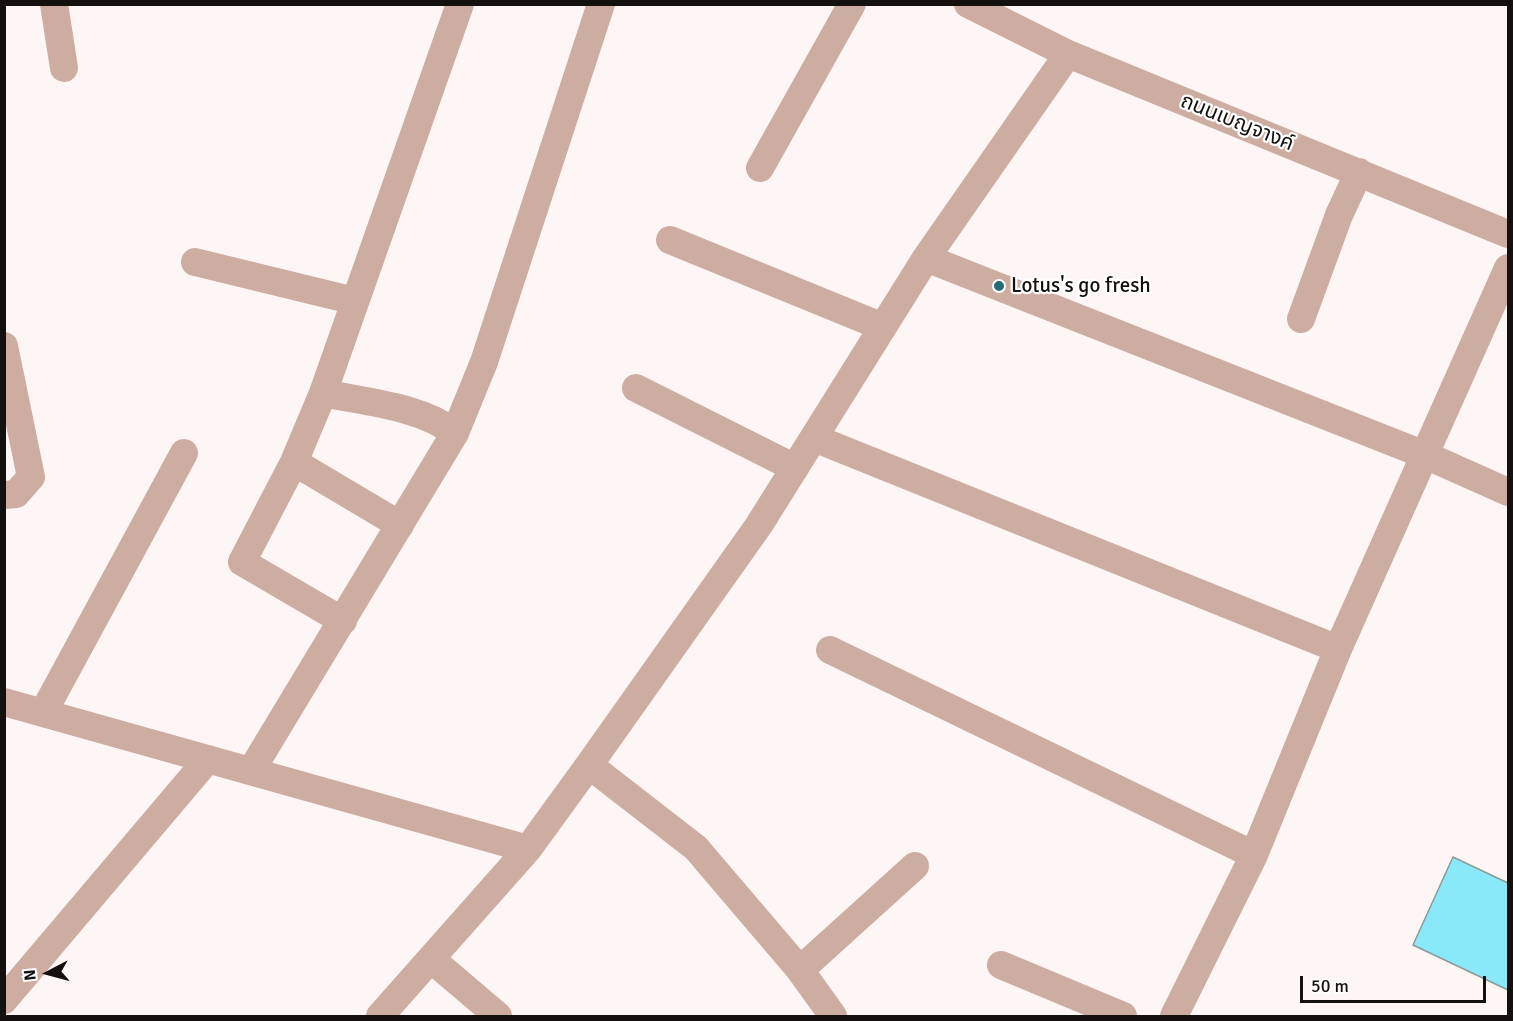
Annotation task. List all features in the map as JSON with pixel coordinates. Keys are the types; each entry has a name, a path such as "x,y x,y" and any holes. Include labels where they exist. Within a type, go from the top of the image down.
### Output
{"street":[{"path":"54,4 64,68"},
{"path":"343,621 242,562 294,462 323,393 460,4"},
{"path":"251,771 456,433 484,362 602,4"},
{"path":"760,168 852,4"},
{"name":"ถนนเบญจางค์","path":"968,4 1068,54 1509,234"},
{"path":"380,1017 528,849 589,765 759,525 926,258 1068,54"},
{"path":"1301,319 1339,215 1359,172"},
{"path":"670,240 883,327"},
{"path":"926,258 1425,455 1509,492"},
{"path":"195,262 355,301"},
{"path":"1174,1017 1254,855 1338,649 1509,268"},
{"path":"4,346 31,477 16,494 4,495"},
{"path":"636,388 795,468"},
{"path":"323,393 410,412 440,422 456,433"},
{"path":"814,438 1338,649"},
{"path":"43,712 184,453"},
{"path":"294,462 400,525"},
{"path":"830,650 1254,855"},
{"path":"4,702 528,849"},
{"path":"4,1000 208,759"},
{"path":"589,765 696,848 800,970 833,1017"},
{"path":"800,970 915,866"},
{"path":"431,959 498,1017"},
{"path":"1001,965 1123,1017"}],"building":[{"path":"1453,857 1508,883 1508,990 1413,945"}],"place":[{"name":"Lotus's go fresh","path":"999,286"}]}
